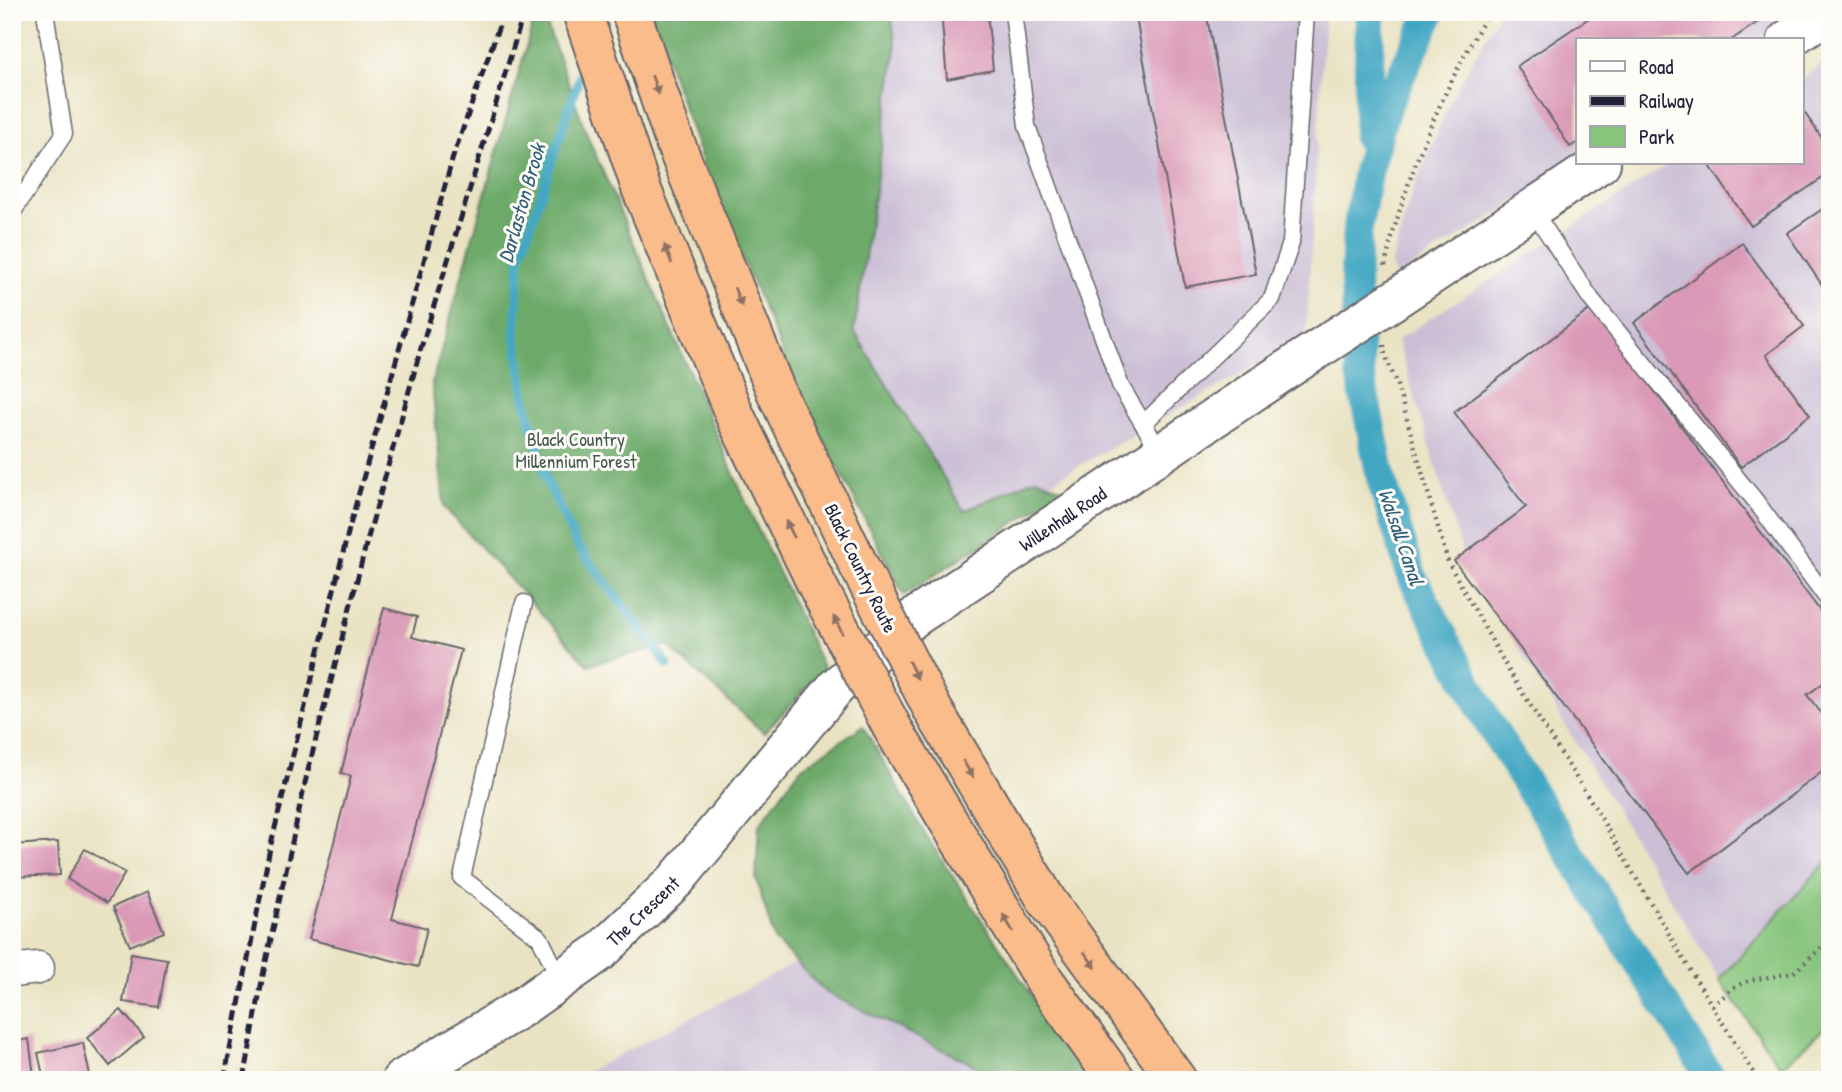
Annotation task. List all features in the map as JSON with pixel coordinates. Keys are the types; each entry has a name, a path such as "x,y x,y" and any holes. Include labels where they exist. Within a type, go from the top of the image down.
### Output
{"highway":[{"path":"582,12 641,188 735,416 820,591 893,729 1042,977 1116,1080"},
{"name":"Black Country Route","path":"632,16 674,140 767,369 859,566 933,710 1047,901 1177,1080"}],"street":[{"path":"1790,38 1830,12"},
{"path":"1389,285 1532,209 1600,164"},
{"name":"Willenhall Road","path":"836,687 912,618 1152,439 1298,362 1389,285"},
{"name":"The Crescent","path":"401,1080 561,981 600,952 676,880 836,687"}],"lane":[{"path":"12,213 64,134 46,12"},
{"path":"1013,12 1027,127 1121,387 1152,439 1272,299 1291,243 1306,12"},
{"path":"1532,209 1591,299 1754,499 1830,602"},
{"path":"524,603 462,878 540,939 561,981"}],"path":[{"path":"1389,285 1393,230 1443,97 1489,12"},
{"path":"1384,340 1385,354 1397,385 1448,562 1510,673 1591,801 1758,1080"},
{"path":"1712,1006 1736,986 1793,972 1830,940"}],"shaded area":[{"path":"891,12 1325,12 1306,337 973,526 838,330 896,49"},
{"path":"1500,12 1808,12 1770,38 1576,38 1576,164 1395,277 1391,264 1413,190 1453,95"},
{"path":"1830,59 1830,858 1719,979 1464,558 1397,340 1669,164 1804,164 1804,77"},
{"path":"925,896 1052,1080 571,1080"}],"green space":[{"name":"Black Country Millennium Forest","path":"536,12 542,12 590,142 753,519 824,669 764,733 667,645 588,665 444,507 432,383"},
{"path":"650,12 891,12 896,49 854,331 964,511 1036,478 1065,490 904,595 801,396 710,183"},
{"path":"863,726 926,836 1088,1080 1005,1080 825,992 775,941 756,879 759,825 801,768"},
{"path":"1830,858 1830,1023 1781,1068 1719,979"}],"building":[{"path":"941,12 987,12 993,70 947,79"},
{"path":"1135,12 1206,12 1256,274 1185,287"},
{"path":"1598,12 1773,12 1734,38 1576,38 1576,143 1570,147 1517,66"},
{"path":"1804,112 1830,150 1830,173 1751,226 1709,164 1804,164"},
{"path":"1830,204 1830,297 1787,233"},
{"path":"1742,243 1804,326 1766,355 1810,415 1741,467 1634,323"},
{"path":"1592,308 1830,624 1830,678 1807,695 1830,724 1830,766 1689,873 1454,561 1526,507 1454,412"},
{"path":"384,608 417,617 412,637 461,650 392,919 427,928 418,967 309,939 351,776 341,773"},
{"path":"58,842 60,875 13,877 12,845"},
{"path":"85,849 125,873 107,903 67,879"},
{"path":"147,892 164,932 130,946 113,907"},
{"path":"131,953 167,959 159,1007 123,1002"},
{"path":"121,1010 144,1037 110,1066 87,1038"},
{"path":"29,1039 34,1076 12,1079 12,1042"},
{"path":"83,1043 91,1080 44,1080 38,1053"}],"waterway":[{"path":"1368,137 1370,12"},
{"name":"Walsall Canal","path":"1431,12 1386,107 1367,172 1357,234 1355,280 1360,375 1382,482 1412,577 1488,722 1712,1080"},
{"name":"Darlaston Brook","path":"585,60 520,258 515,331 525,398 546,479 577,545 668,665"}],"railway":[{"path":"224,1080 270,848 350,525 453,157 504,12"},
{"path":"244,1080 263,975 307,774 367,541 421,348 524,12"}]}
